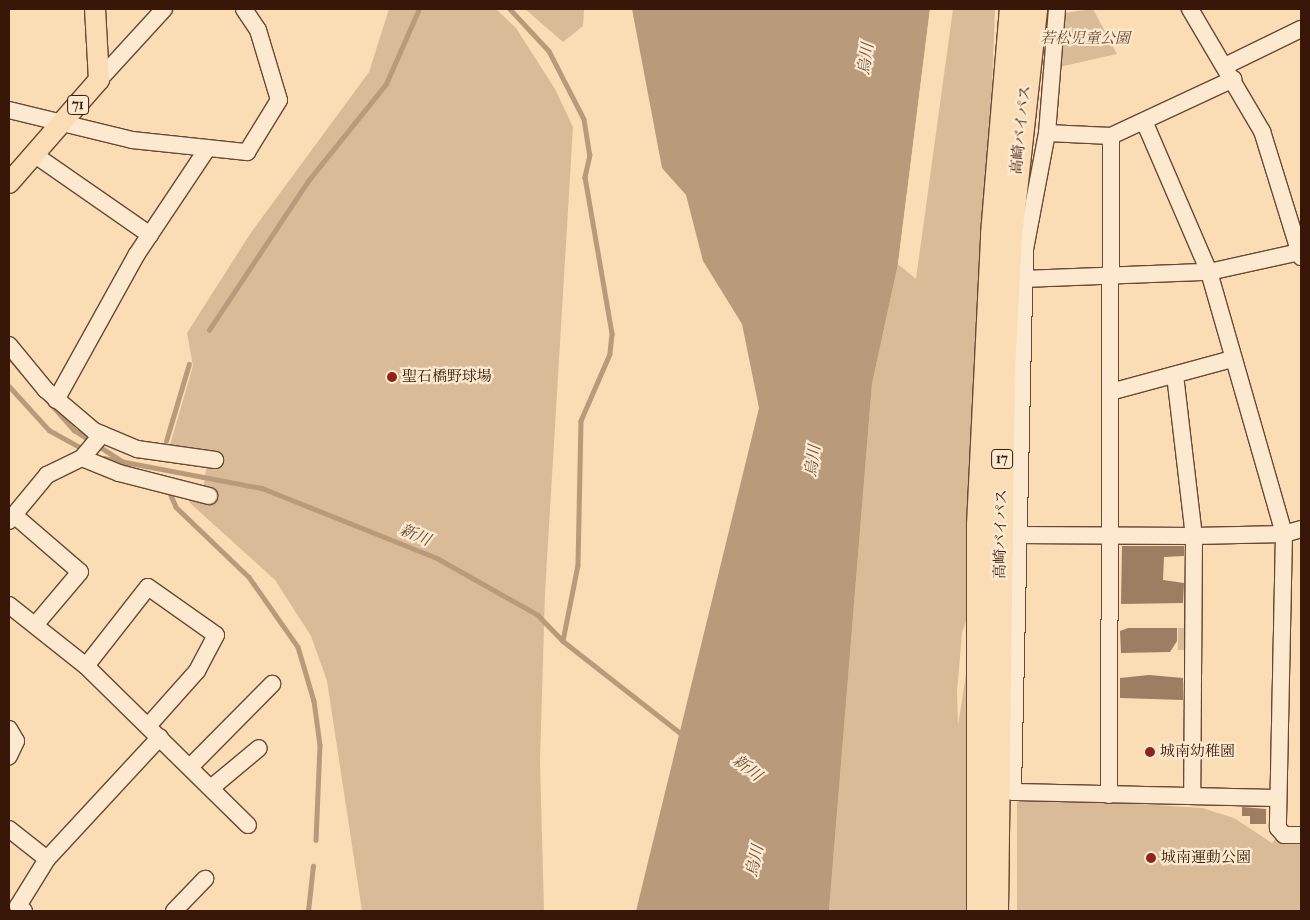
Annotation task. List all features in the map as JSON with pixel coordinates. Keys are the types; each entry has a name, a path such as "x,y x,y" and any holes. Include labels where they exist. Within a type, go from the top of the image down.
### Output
{"highway":[{"name":"高崎バイパス","path":"979,911 979,525 993,234 1012,9"},
{"name":"高崎バイパス","path":"996,911 1003,367 1010,236 1035,9"},
{"path":"1031,204 1028,182 1047,9"}],"main road":[{"name":"71","path":"9,183 99,80 95,9"}],"street":[{"path":"99,80 164,9"},
{"path":"9,110 61,124 207,149 215,146 247,152 278,108 270,64 258,30 244,9"},
{"path":"1058,9 1047,133 1031,204 1023,279 1015,535 1013,792 1278,798"},
{"path":"1023,279 1113,278 1208,272 1300,254 1262,131 1190,9"},
{"path":"1047,133 1111,136 1144,121 1229,73 1301,29"},
{"path":"1144,121 1208,272 1284,534 1278,798 1280,834 1301,836"},
{"path":"1109,795 1114,391 1111,136"},
{"path":"56,400 150,234 207,149"},
{"path":"35,154 150,234"},
{"path":"9,344 56,400 102,434 159,454 215,460"},
{"path":"1114,391 1232,358"},
{"path":"1175,374 1194,536 1192,796"},
{"path":"36,624 80,572 11,518 47,475 82,458 102,434"},
{"path":"82,458 119,473 209,496"},
{"path":"1015,535 1194,536 1284,534 1301,529"},
{"path":"18,909 47,858 154,731 197,671 216,635 148,587 86,666"},
{"path":"9,605 36,624 86,666 248,825"},
{"path":"190,767 272,684"},
{"path":"9,730 16,741 9,756"},
{"path":"210,788 259,748"},
{"path":"9,829 47,858"},
{"path":"174,911 205,879"}],"green space":[{"path":"389,9 496,9 516,28 555,89 573,127 545,593 540,761 544,911 362,911 327,681 311,636 275,580 190,503 188,496 202,497 208,455 170,445 193,366 187,333 250,234 369,72"},
{"path":"525,9 584,9 583,26 563,42"},
{"path":"953,9 995,9 972,603 962,633 957,692 958,725 970,649 971,911 829,911 872,384 898,264 916,279"},
{"name":"若松児童公園","path":"1093,9 1117,54 1059,67 1064,13"},
{"path":"1178,628 1187,628 1186,650 1178,650"},
{"name":"城南運動公園","path":"1024,797 1202,808 1234,818 1272,843 1275,839 1301,841 1301,911 1017,911 1017,803"}],"water":[{"name":"烏川","path":"632,9 930,9 898,264 872,384 829,911 636,911 759,408 742,324 703,261 686,195 662,168"}],"pier":[{"path":"930,9 930,31 900,266 898,264"}],"building":[{"path":"1122,546 1184,546 1184,556 1164,557 1163,580 1184,583 1183,603 1121,604"},
{"path":"1128,628 1177,628 1177,641 1170,652 1121,653 1120,631"},
{"path":"1149,675 1183,678 1183,700 1120,698 1120,678"},
{"path":"1242,807 1266,809 1266,824 1250,824 1250,816 1242,816"}],"waterway":[{"path":"209,330 308,181 386,84 419,9"},
{"path":"510,9 549,51 584,119 590,155 585,177 612,334 610,354 581,421 578,565 563,641"},
{"path":"11,359 74,430 128,465"},
{"path":"166,441 189,364"},
{"name":"新川","path":"9,386 49,430 85,450"},
{"name":"新川","path":"104,458 262,488 437,558 538,615 563,641 683,735"},
{"path":"169,491 176,507 249,577 298,647 314,701 320,745 316,840"},
{"path":"308,911 313,866"}],"place":[{"name":"聖石橋野球場","path":"392,377"},
{"name":"城南幼稚園","path":"1150,752"},
{"name":"城南運動公園","path":"1151,858"}]}
